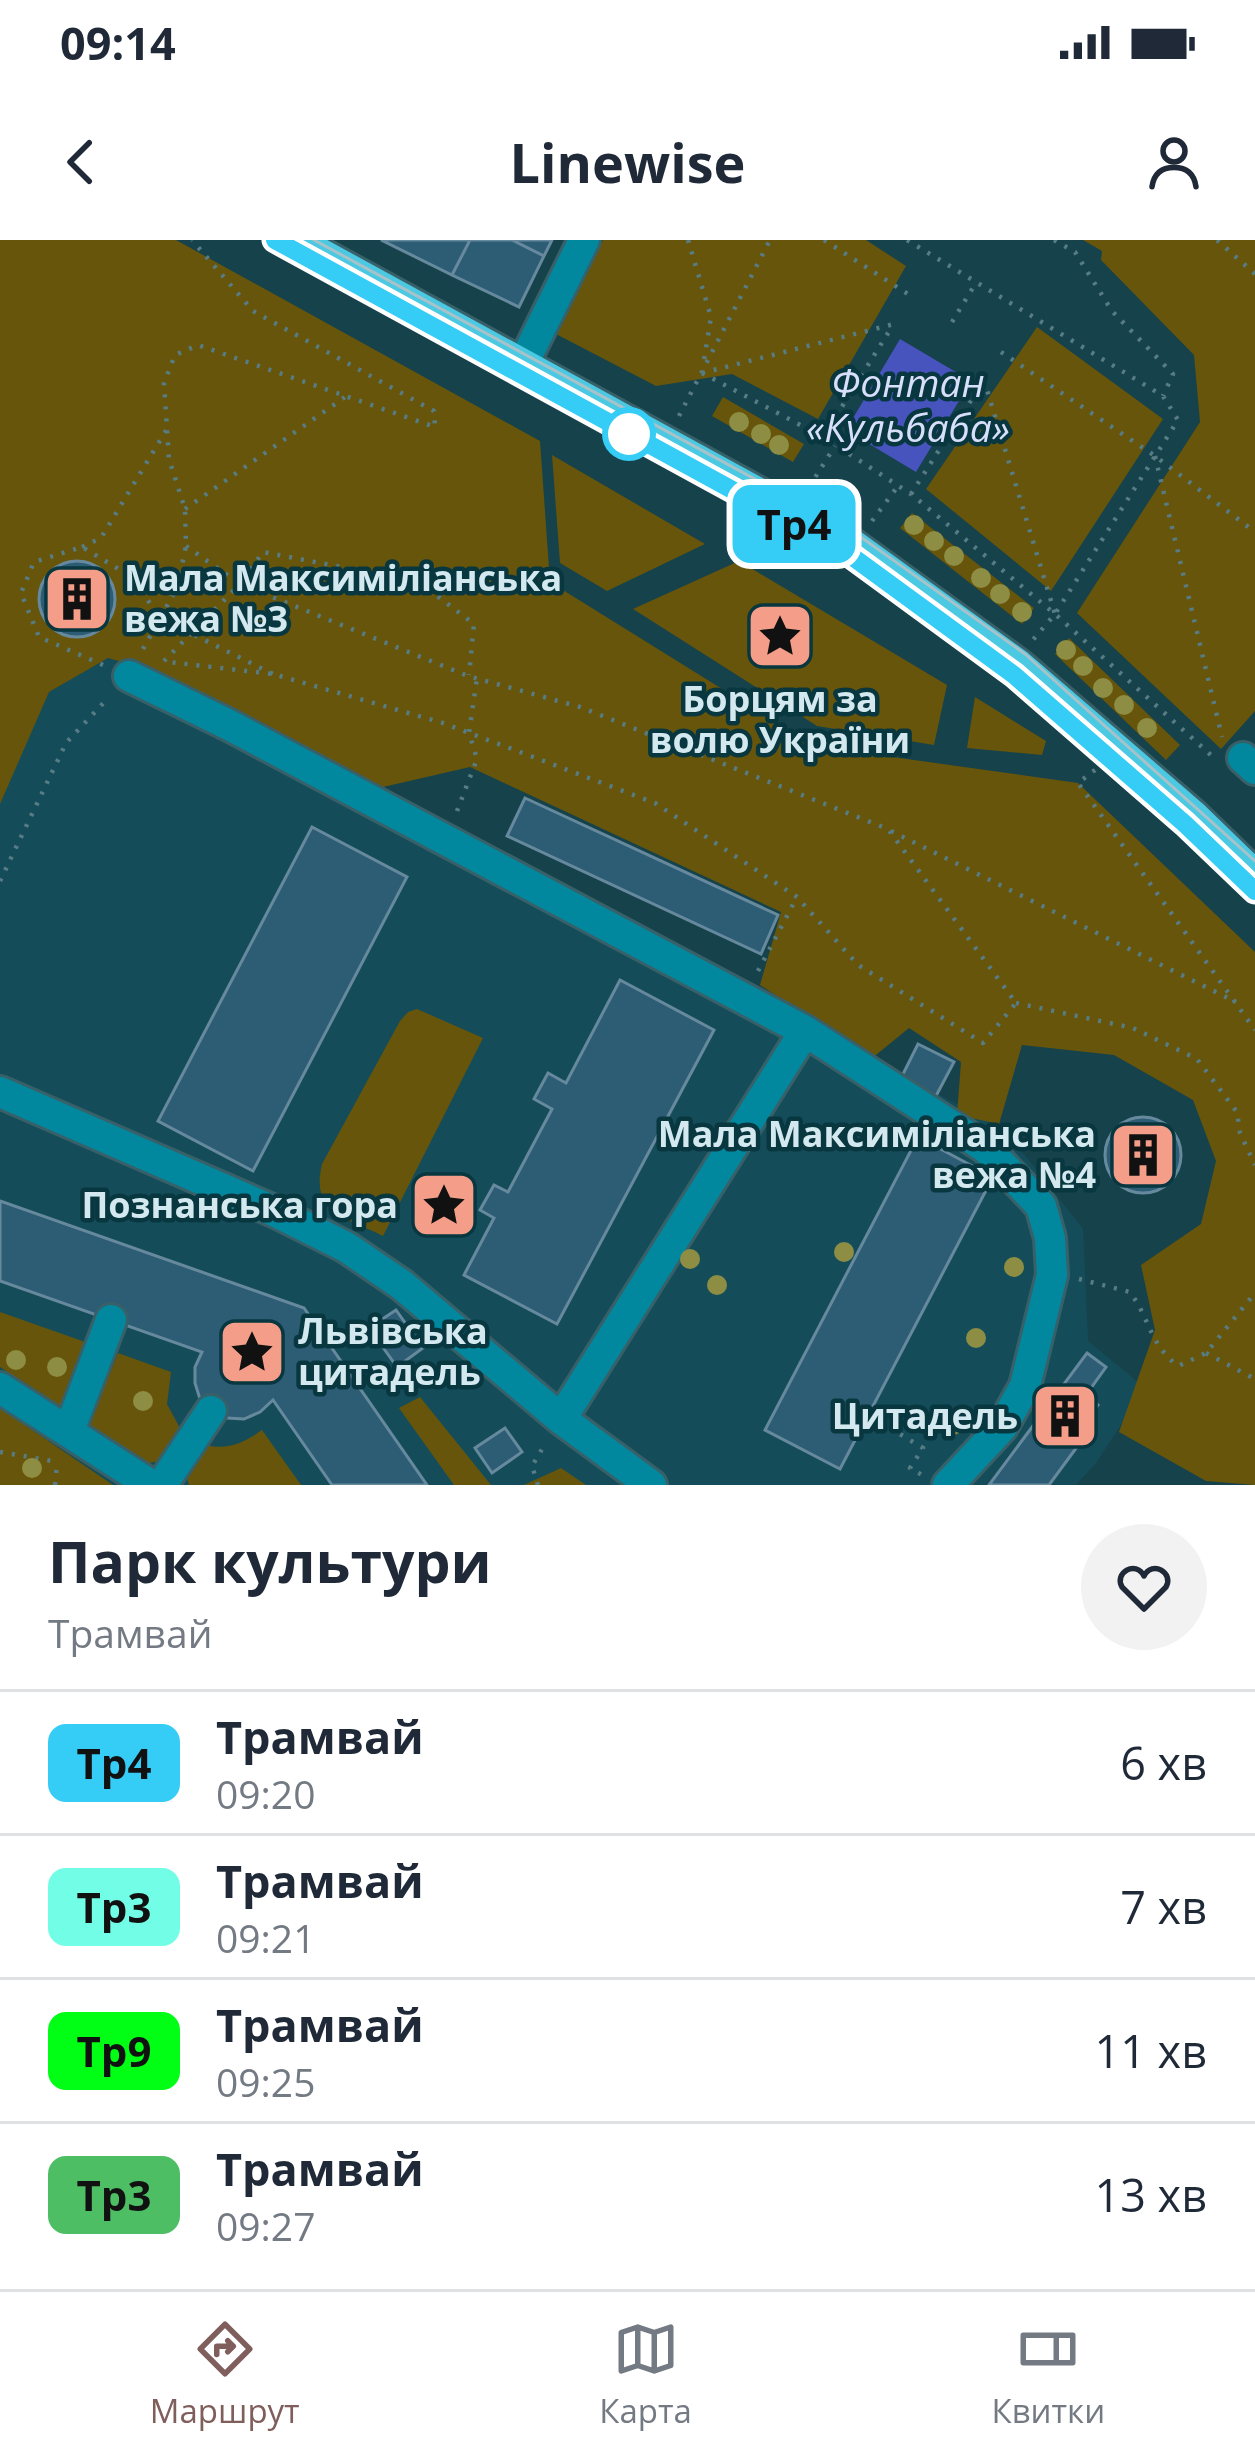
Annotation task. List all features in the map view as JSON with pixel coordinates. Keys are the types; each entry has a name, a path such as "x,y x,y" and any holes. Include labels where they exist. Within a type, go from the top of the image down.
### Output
{"main road":[{"path":"296,240 852,544 1019,665 1193,815 1255,875"}],"street":[{"path":"522,366 584,240"},
{"path":"129,676 805,1031 986,1148 1041,1206 1050,1238 1052,1275 1025,1386 1002,1427 938,1482"},
{"path":"561,1419 805,1031"},
{"path":"0,1092 346,1247 401,1285 561,1419 651,1485"},
{"path":"69,1430 111,1320"},
{"path":"0,1388 151,1485"},
{"path":"162,1485 211,1411"}],"path":[{"path":"0,881 66,743 129,676 177,588 186,546 185,509 170,459 164,383 175,356 199,345 435,427 434,411 253,311 192,240"},
{"path":"688,240 711,317 702,373"},
{"path":"678,417 770,240"},
{"path":"824,240 911,296"},
{"path":"907,240 1163,397 1178,420 1055,614 1032,641"},
{"path":"1054,240 1075,252 1112,311 1173,374 1163,397"},
{"path":"1220,240 1255,274"},
{"path":"952,322 977,281"},
{"path":"702,373 893,324 823,437"},
{"path":"1001,352 1155,456 1255,532"},
{"path":"702,373 823,437 911,494 1234,759"},
{"path":"911,494 984,380 1055,614"},
{"path":"185,509 348,395"},
{"path":"170,424 101,538 34,562 20,593 40,637 129,676 164,661 240,584 263,552 419,582 474,624 468,676"},
{"path":"809,487 836,445"},
{"path":"1155,456 1234,759"},
{"path":"872,521 898,486"},
{"path":"186,546 240,584 468,676 580,707 888,829 1236,1002"},
{"path":"82,547 131,577 160,618 272,674 469,733 655,803 797,897 858,965 983,1043 1016,1003"},
{"path":"164,661 272,674"},
{"path":"446,840 477,758 469,733 477,678"},
{"path":"1095,770 1078,783 1255,1030"},
{"path":"888,829 1016,1003 1133,1028 1197,1059 1237,1112 1240,1133 1255,1165"},
{"path":"743,998 797,897"},
{"path":"1052,1275 1130,1292 1144,1312 1157,1349 1178,1366 1206,1353 1255,1293"},
{"path":"1206,1353 1255,1379"},
{"path":"538,1485 532,1466 561,1419"},
{"path":"890,1428 923,1448 910,1468 938,1482"},
{"path":"0,1452 58,1462 56,1485"}],"shaded area":[{"path":"0,240 176,240 540,441 550,582 814,746 1078,783 1255,952 1255,1485 1206,1481 1119,1432 1155,1330 1141,1265 1201,1224 1216,1161 1193,1100 1114,1055 1022,1045 999,1124 957,1115 961,1062 909,1028 871,1059 760,985 781,912 470,767 370,790 156,672 108,658 49,692 0,804"},
{"path":"603,240 866,240 906,266 818,419 732,374 656,386 556,334"},
{"path":"1083,240 1255,240 1255,711 1221,749 1077,613 1200,422 1194,355 1101,260 1102,251"},
{"path":"1037,327 1163,419 1051,591 926,489"},
{"path":"723,397 804,444 793,462 712,416"},
{"path":"552,455 705,544 607,591 560,563"},
{"path":"912,513 1034,608 1022,624 900,528"},
{"path":"739,561 947,685 934,745 817,726 633,609"},
{"path":"1069,638 1180,745 1166,760 1055,654"},
{"path":"108,658 156,672 1005,1130 1083,1229 1088,1341 1145,1388 1096,1463 1076,1485 0,1485 0,736 49,692"},
{"path":"975,697 1046,741 1042,755 967,748"},
{"path":"417,1009 483,1038 383,1236 326,1204 321,1194 322,1164 400,1021"},
{"path":"0,1312 88,1343 61,1408 0,1367"},
{"path":"118,1353 171,1372 167,1404 182,1432 164,1460 145,1464 88,1426"},
{"path":"420,1397 491,1485 454,1485 399,1408"},
{"path":"0,1408 113,1485 0,1485"},
{"path":"262,1430 301,1485 189,1485 186,1475 204,1445 235,1445"},
{"path":"561,1468 586,1485 524,1485"}],"water":[{"name":"Фонтан «Кульбаба»","path":"900,339 971,381 916,472 846,430"}],"building":[{"path":"381,240 470,240 452,275"},
{"path":"470,240 512,240 544,256 519,307 452,275"},
{"path":"512,240 552,240 544,256"},
{"name":"Мала Максиміліанська вежа №3","path":"77,561 104,572 115,599 104,626 77,637 50,626 39,599 50,572"},
{"path":"525,798 778,915 761,954 507,836"},
{"path":"312,827 407,877 253,1171 158,1121"},
{"path":"620,980 714,1030 557,1324 464,1275 494,1218 480,1210 494,1185 508,1192 552,1109 534,1099 548,1073 566,1083"},
{"path":"918,1044 954,1062 936,1096 901,1078"},
{"name":"Мала Максиміліанська вежа №4","path":"1143,1117 1170,1128 1181,1155 1170,1182 1143,1193 1116,1182 1105,1155 1116,1128"},
{"path":"918,1137 993,1177 840,1469 765,1430"},
{"path":"0,1201 304,1308 427,1485 332,1485 273,1400 244,1419 211,1411 195,1383 202,1352 0,1281"},
{"path":"396,1310 423,1348 397,1367 369,1328"},
{"name":"Цитадель","path":"1087,1353 1106,1367 1086,1395 1098,1405 1081,1427 1088,1432 1049,1485 989,1485"},
{"path":"505,1428 522,1452 492,1473 475,1448"}],"tram line":[{"path":"275,240 846,552 1014,675 1255,891"},
{"name":"Тр4","path":"275,240 846,552 1014,675 1255,891"},
{"path":"314,240 858,535 1025,654 1255,861"}],"place":[{"name":"Мала Максиміліанська вежа №3","path":"77,599"},
{"name":"Борцям за волю України","path":"780,636"},
{"name":"Мала Максиміліанська вежа №4","path":"1143,1155"},
{"name":"Познанська гора","path":"444,1205"},
{"name":"Львівська цитадель","path":"252,1352"},
{"name":"Цитадель","path":"1065,1416"}]}
